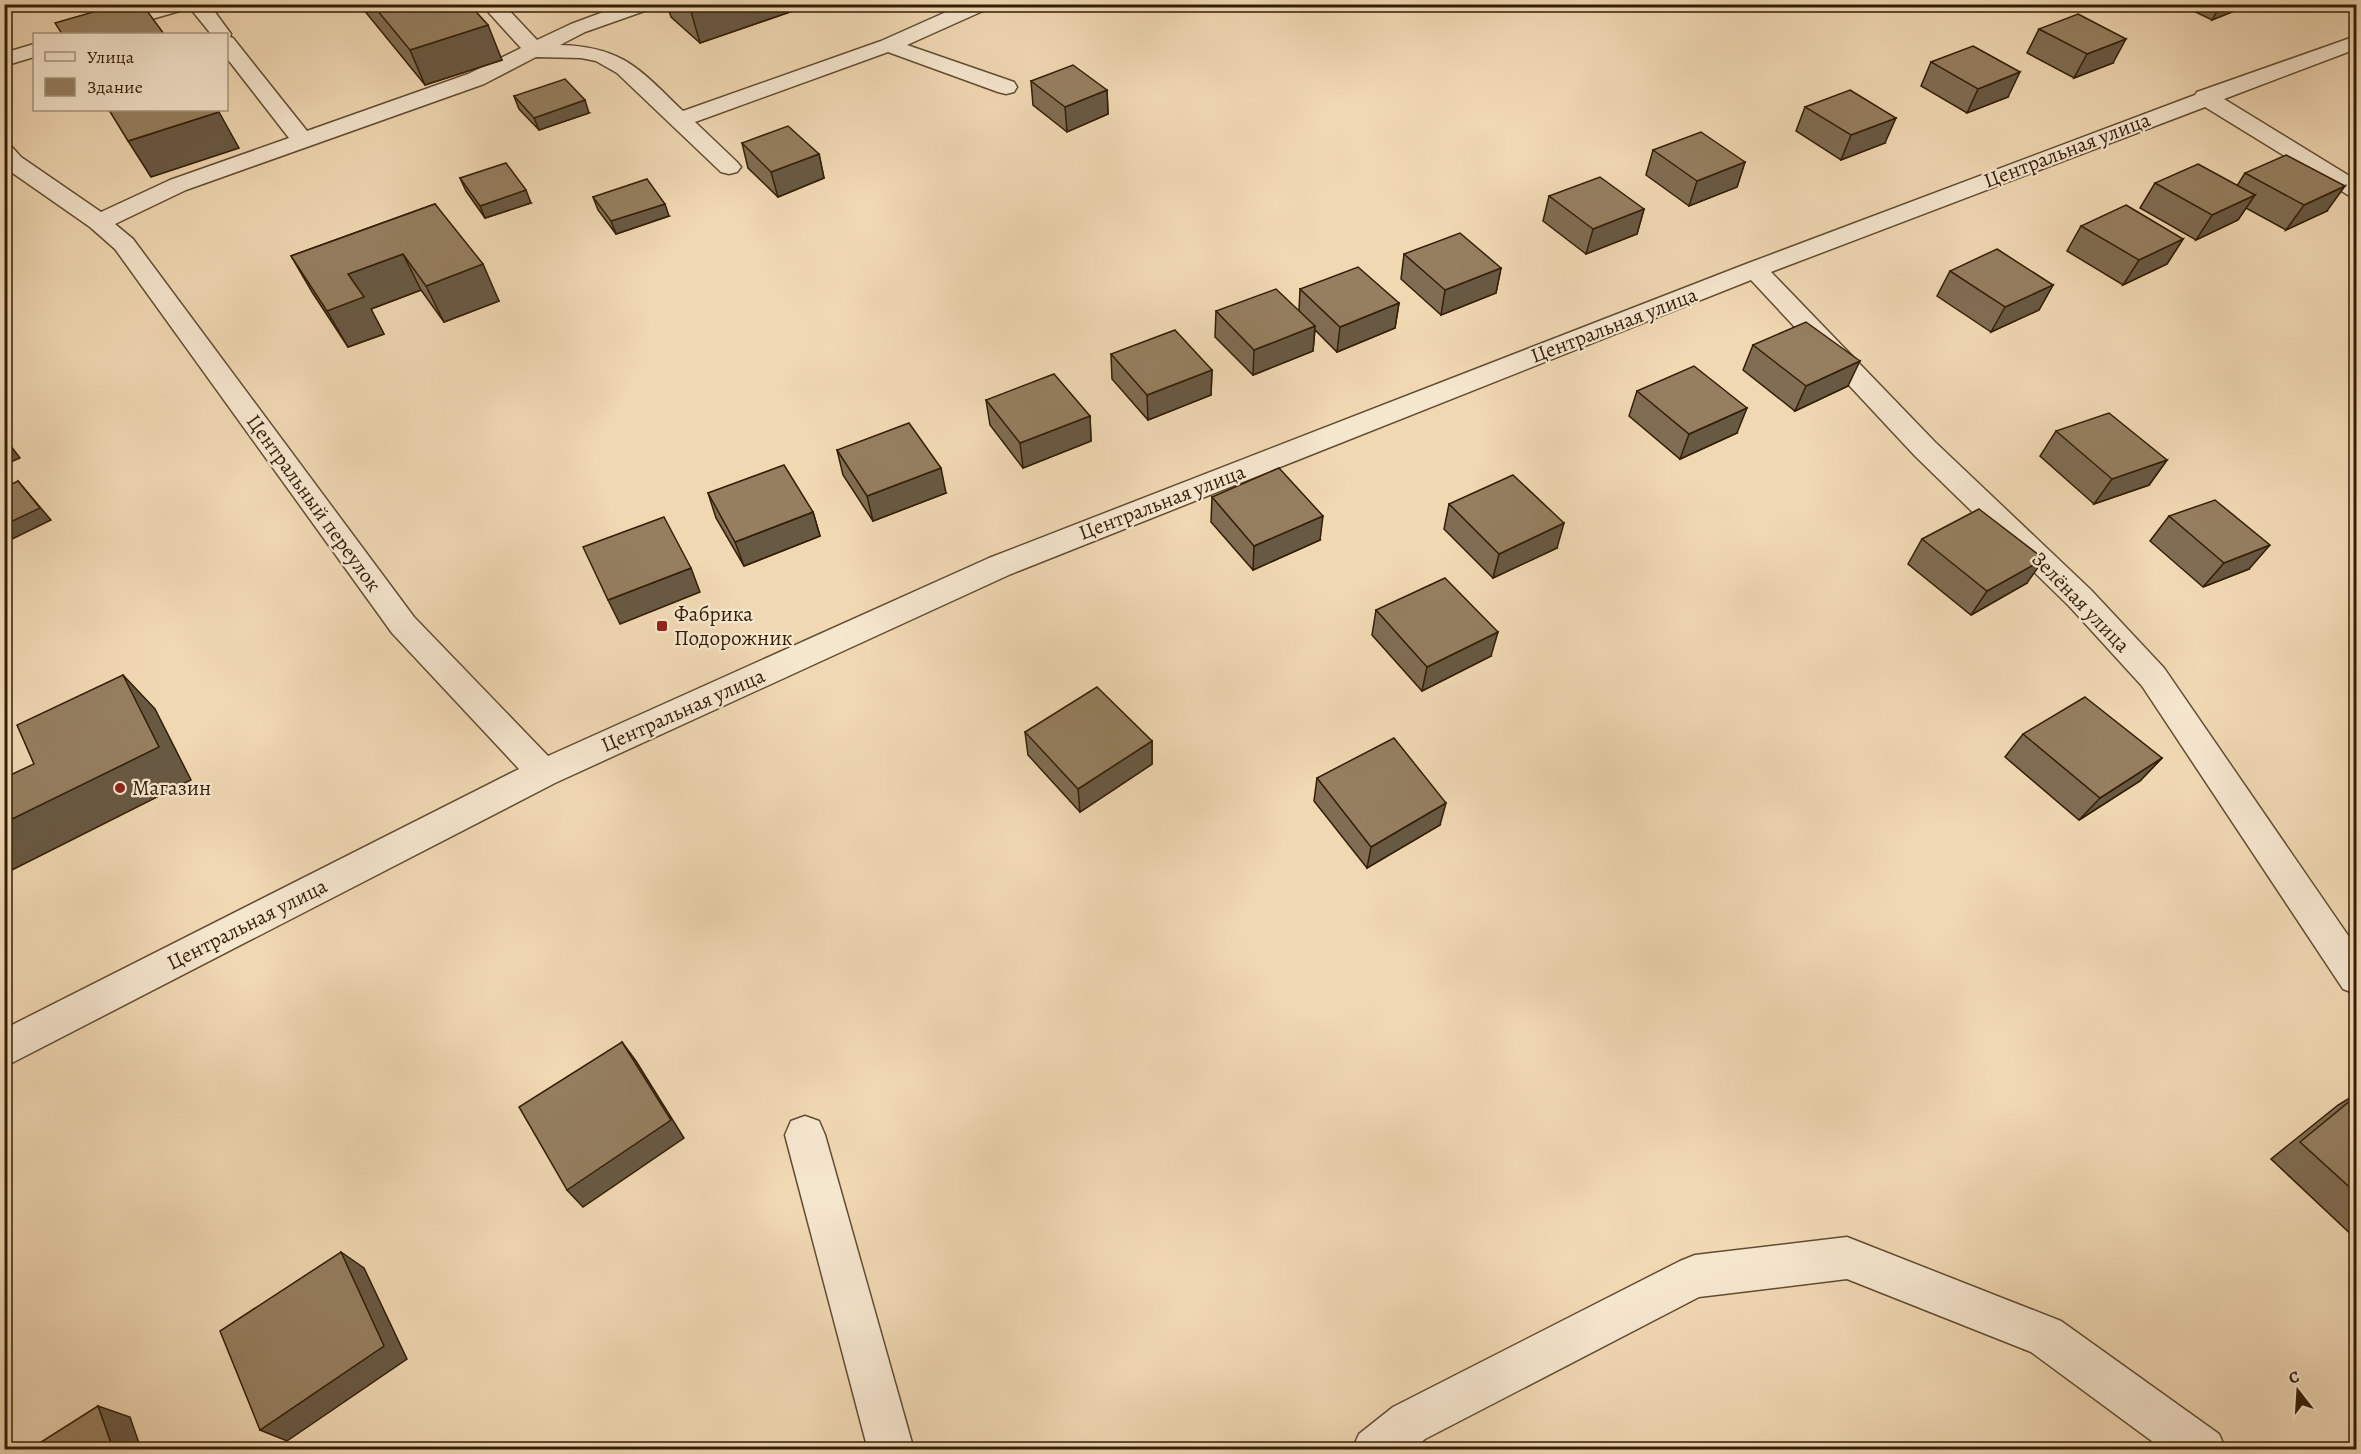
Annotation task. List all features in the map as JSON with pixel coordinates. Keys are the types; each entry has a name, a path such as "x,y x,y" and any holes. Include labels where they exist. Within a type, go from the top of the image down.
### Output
{"street":[{"path":"82,33 183,4"},
{"path":"198,4 220,33"},
{"path":"491,4 535,51 581,52 602,56 625,68 729,167"},
{"path":"99,222 178,185 476,79 578,28 646,4"},
{"path":"679,120 888,45 978,6"},
{"name":"Центральная улица","path":"4,1049 543,773 1000,566 1755,269 2356,42"},
{"path":"228,45 302,140"},
{"path":"888,45 1006,87"},
{"path":"4,60 33,50"},
{"path":"2205,98 2356,190"},
{"name":"Центральный переулок","path":"4,152 13,162 99,222 124,244 403,625 543,773"},
{"name":"Зелёная улица","path":"1755,269 1925,449 2080,598 2153,677 2356,977"},
{"path":"806,1135 891,1449"},
{"path":"1375,1449 1409,1423 1695,1275 1847,1258 2046,1336 2203,1449"}],"building":[{"path":"121,4 142,4 163,33 61,33 55,23"},
{"path":"372,4 469,4 488,25 410,50"},
{"path":"686,4 702,4 690,8"},
{"path":"2078,14 2126,39 2087,54 2039,29"},
{"path":"1973,46 2020,72 1978,89 1931,62"},
{"path":"1073,65 1107,90 1065,107 1031,81"},
{"path":"565,79 585,100 534,118 514,96"},
{"path":"1850,90 1896,118 1851,135 1805,107"},
{"path":"110,111 219,112 128,141"},
{"path":"788,126 819,154 771,172 742,143"},
{"path":"1701,132 1745,162 1697,181 1653,150"},
{"path":"2286,155 2345,186 2304,205 2245,173"},
{"path":"506,163 526,190 480,206 460,178"},
{"path":"2198,164 2255,195 2212,215 2155,183"},
{"path":"1600,177 1644,209 1593,229 1549,196"},
{"path":"647,179 665,204 611,221 593,197"},
{"path":"435,204 483,264 426,286 403,254 348,274 364,297 327,311 291,256"},
{"path":"2126,205 2183,239 2139,260 2081,226"},
{"path":"1460,233 1501,268 1445,290 1404,254"},
{"path":"1997,249 2053,285 2005,307 1950,271"},
{"path":"1358,267 1399,303 1340,327 1300,289"},
{"path":"1276,289 1315,326 1254,350 1216,311"},
{"path":"1806,322 1860,361 1806,386 1753,345"},
{"path":"1175,330 1212,370 1147,395 1111,354"},
{"path":"1694,366 1747,408 1689,434 1637,391"},
{"path":"1054,374 1090,416 1020,443 986,400"},
{"path":"2109,413 2167,460 2112,479 2056,431"},
{"path":"909,423 941,468 867,496 837,450"},
{"path":"784,465 813,512 735,542 708,493"},
{"path":"1279,468 1323,516 1254,546 1212,497"},
{"path":"1513,475 1564,523 1499,554 1449,504"},
{"path":"18,481 40,508 4,525 4,488"},
{"path":"2215,500 2270,545 2224,563 2169,516"},
{"path":"1979,509 2044,559 1987,591 1922,539"},
{"path":"664,517 691,568 608,600 583,547"},
{"path":"1445,578 1498,632 1427,667 1376,610"},
{"path":"123,675 159,747 4,823 4,778 34,764 17,725"},
{"path":"1097,687 1152,741 1078,789 1025,732"},
{"path":"2085,697 2162,758 2100,798 2023,734"},
{"path":"1394,738 1446,803 1371,847 1317,778"},
{"path":"622,1042 671,1120 567,1190 519,1107"},
{"path":"2356,1096 2356,1193 2300,1142"},
{"path":"341,1252 384,1346 260,1430 220,1331"},
{"path":"98,1406 113,1449 30,1449"}],"place":[{"name":"Фабрика Подорожник","path":"662,626"},
{"name":"Магазин","path":"120,788"}]}
